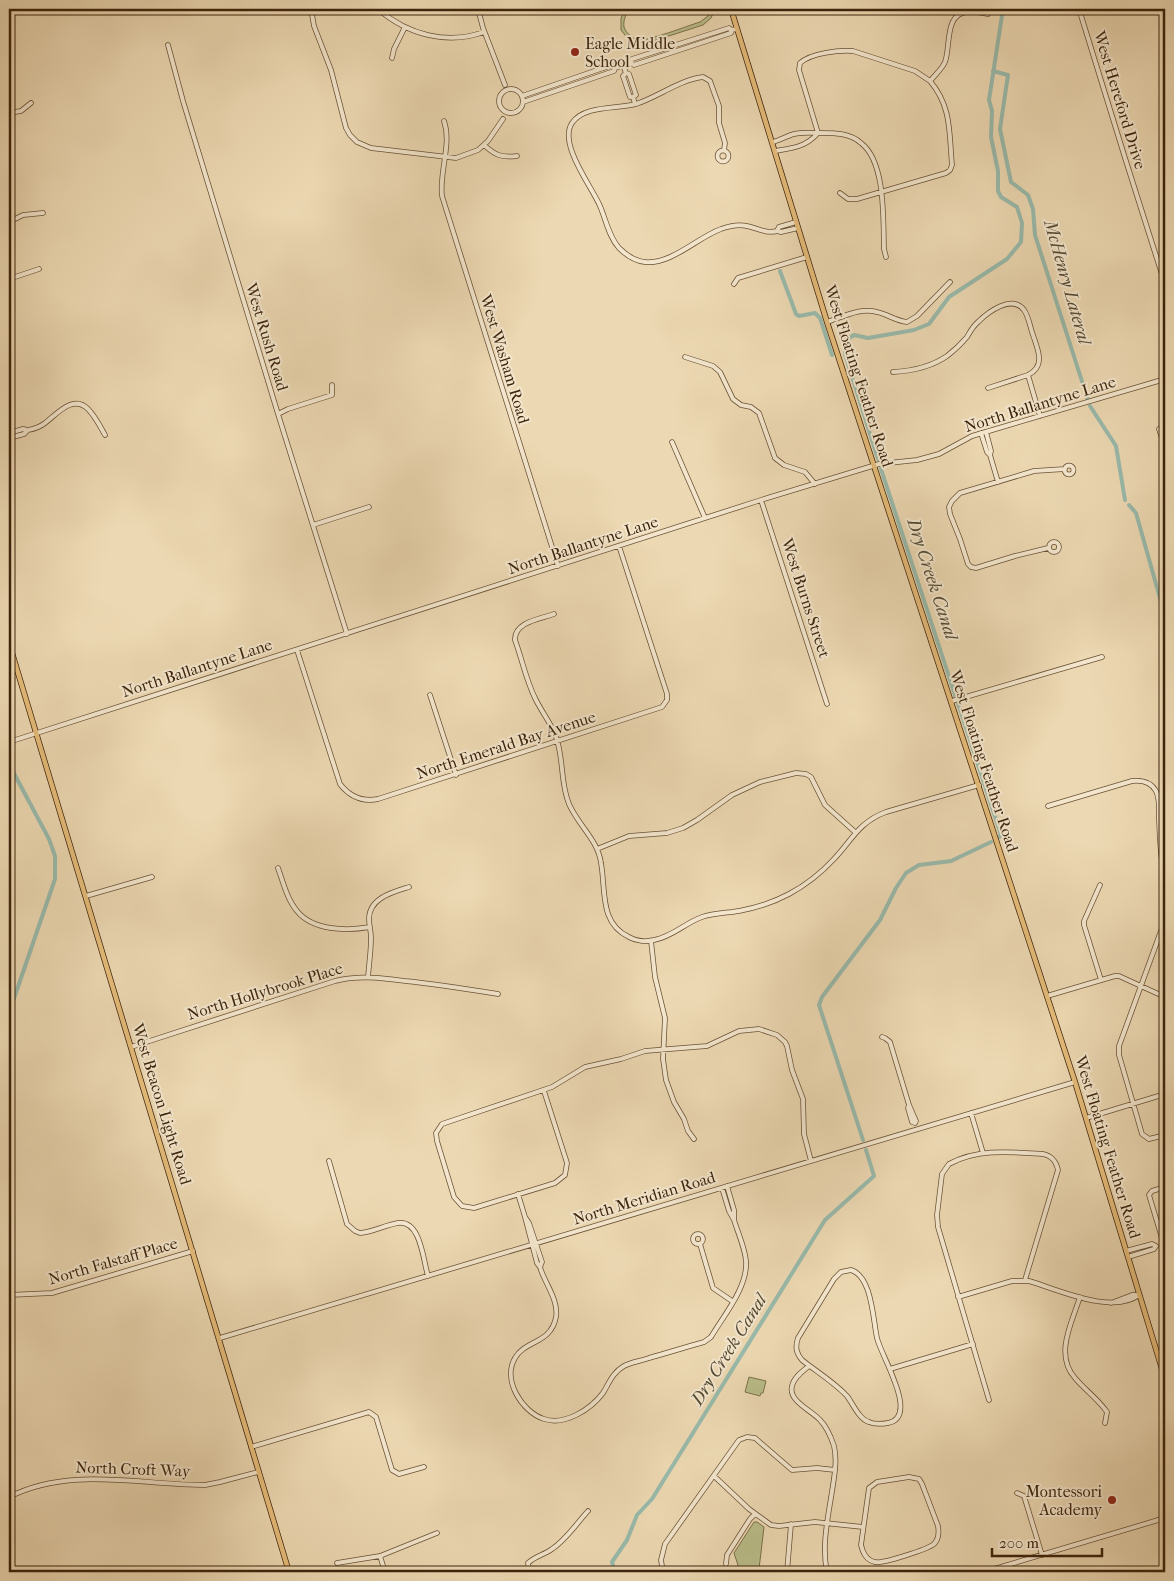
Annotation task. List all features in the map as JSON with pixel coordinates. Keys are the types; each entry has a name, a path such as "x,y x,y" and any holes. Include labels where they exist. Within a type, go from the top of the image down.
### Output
{"main road":[{"name":"West Floating Feather Road","path":"731,9 827,322 1075,1082 1165,1379"},
{"name":"West Beacon Light Road","path":"9,643 289,1572"}],"street":[{"path":"311,9 314,26 331,70 346,128 357,142 371,148 444,157 463,156 478,150 484,145 503,119 519,110 523,102 522,96 517,91 505,86"},
{"path":"378,9 387,17 405,27 428,35 449,38 471,36 484,32"},
{"path":"478,9 484,32 505,86 499,101 503,110 503,119"},
{"name":"West Hereford Drive","path":"1079,9 1165,284"},
{"path":"930,81 944,64 951,27 957,15 968,12 988,14"},
{"path":"392,58 394,49 405,27"},
{"path":"523,102 614,71 615,68 631,63 632,59 729,28 731,30 737,29"},
{"name":"West Rush Road","path":"168,45 183,101 278,414 347,634"},
{"path":"818,133 799,70 800,63 830,52 853,51 915,71 930,81 937,89 945,105 949,126 952,165 950,170 946,173 857,199 848,198 840,193"},
{"path":"522,96 612,65 615,68"},
{"path":"623,65 626,73 629,74 636,95 633,98 635,104"},
{"path":"724,150 725,143 719,123 719,106 713,84 707,78 699,77 635,104 586,113 577,117 570,125 568,134 577,164 600,206 611,235 618,247 628,256 646,262 656,261 684,250 706,235 734,226 747,226 772,232 798,228"},
{"path":"504,92 510,89"},
{"path":"9,112 21,111 31,103"},
{"path":"503,110 512,113"},
{"name":"West Washam Road","path":"444,121 446,132 441,186 442,196 558,566"},
{"path":"773,142 793,134 807,132 846,135 860,142 869,150 874,161 881,192 886,258"},
{"path":"775,151 802,146 810,142 818,133"},
{"path":"484,145 500,157 517,156"},
{"path":"9,222 23,215 43,213"},
{"path":"777,231 779,227 796,222"},
{"path":"734,284 738,278 807,257"},
{"path":"9,279 39,269"},
{"path":"827,322 855,312 867,310 879,312 907,322 911,321 950,282"},
{"path":"893,372 913,370 936,362 958,347 979,320 1002,306 1014,304 1021,307 1026,315 1039,354 1038,366 1028,375 988,388"},
{"path":"685,357 713,366 720,372 733,399 741,405 752,407 759,413 775,458 784,465 805,472 815,484"},
{"path":"1028,375 1040,416"},
{"name":"North Ballantyne Lane","path":"9,742 762,500 875,465 917,460 932,456 944,452 968,438 1165,379"},
{"path":"278,414 332,395 332,385"},
{"path":"9,438 40,427 68,405 74,403 82,404 88,409 105,435"},
{"path":"1165,424 1159,428 1165,448"},
{"path":"9,433 23,428 28,430"},
{"path":"984,433 991,451 990,455 998,482"},
{"path":"672,442 706,518"},
{"path":"1048,548 972,568 968,564 949,507 960,493 1034,471 1065,469"},
{"name":"West Burns Street","path":"762,500 827,704"},
{"path":"313,525 369,507"},
{"name":"North Emerald Bay Avenue","path":"297,650 338,779 352,795 363,800 378,799 456,775 659,709 665,704 667,694 619,546"},
{"path":"554,614 520,626 515,634 515,640 534,695 551,724 558,742 566,796 574,815 597,849 601,863 605,907 610,921 628,937 651,941 664,937 703,917 752,908 789,894 825,869 855,832 867,822 881,814 979,785"},
{"path":"952,701 1102,657"},
{"path":"430,696 456,775"},
{"path":"597,849 629,836 659,834 678,830 697,820 732,794 746,787 796,773 806,774 810,777 826,805 855,832"},
{"path":"1048,806 1132,781 1148,783 1154,789 1159,800 1161,863 1165,878"},
{"path":"278,868 293,905 309,921 319,925 350,930 370,927"},
{"path":"86,896 152,877"},
{"path":"1100,885 1084,925 1101,980"},
{"path":"368,977 371,938 369,913 374,904 386,895 409,887"},
{"path":"1165,920 1118,1050 1142,1134 1146,1138 1152,1139 1165,1135"},
{"path":"651,941 655,977 665,1018 664,1070 668,1087 688,1131 694,1139"},
{"path":"1047,996 1119,976 1165,997"},
{"name":"North Hollybrook Place","path":"131,1047 352,977 425,983 498,994"},
{"path":"544,1091 567,1163 565,1175 555,1183 474,1208 462,1206 454,1197 439,1150 436,1134 438,1128 446,1121 544,1091 585,1067 620,1059 645,1050 706,1046 719,1042 734,1032 749,1029 764,1030 777,1035 787,1046 792,1070 802,1099 804,1134 812,1161"},
{"path":"882,1037 890,1042 909,1105 908,1108 912,1122 917,1129"},
{"name":"North Meridian Road","path":"220,1338 1075,1082"},
{"path":"1086,1118 1165,1094"},
{"path":"971,1113 983,1153"},
{"path":"989,1400 937,1222 942,1174 949,1164 983,1153 1043,1154 1054,1160 1058,1170 1025,1280"},
{"path":"329,1161 349,1227 360,1233 398,1223 408,1225 416,1232 419,1239 428,1276"},
{"path":"518,1194 525,1217 529,1223 534,1244 542,1262 540,1267 555,1304 556,1314 554,1325 545,1336 515,1357 512,1364 512,1383 515,1394 523,1406 536,1416 561,1420 577,1414 595,1402 611,1378 624,1366 708,1340 744,1282 746,1269 745,1257 734,1220 734,1210 724,1187"},
{"path":"1127,1254 1152,1244 1156,1246 1165,1244 1149,1195 1165,1187"},
{"path":"700,1244 713,1288 732,1302"},
{"name":"North Falstaff Place","path":"9,1295 52,1292 193,1251"},
{"path":"846,1270 854,1272 864,1280 873,1311 880,1347 901,1403 899,1417 892,1422 878,1424 868,1422 862,1418 842,1391 809,1366 798,1355 796,1343 834,1279 846,1270"},
{"path":"958,1297 1012,1281 1025,1280 1099,1303 1120,1303 1139,1295"},
{"path":"1080,1297 1066,1344 1065,1361 1074,1377 1107,1412 1105,1423"},
{"path":"890,1370 973,1344"},
{"path":"809,1366 794,1380 792,1392 795,1399 820,1420 828,1431 834,1449 835,1470 825,1552 827,1572"},
{"path":"250,1447 370,1412 376,1417 392,1470 399,1474 424,1467"},
{"path":"663,1572 661,1560 665,1544 736,1442 743,1438 752,1438 758,1441 789,1469 817,1468 835,1470"},
{"name":"North Croft Way","path":"9,1497 37,1485 72,1479 89,1478 205,1484 258,1472"},
{"path":"714,1476 755,1514 771,1525 815,1522 863,1527"},
{"path":"909,1477 919,1479 922,1484 939,1532 937,1540 929,1547 879,1562 870,1560 863,1552 861,1545 863,1527 868,1492 872,1485 877,1482 909,1477"},
{"path":"1017,1493 1024,1496 1042,1555"},
{"path":"529,1572 528,1563 557,1546 588,1511"},
{"path":"726,1564 727,1555 755,1514"},
{"path":"984,1572 1165,1518"},
{"path":"786,1572 791,1524"},
{"path":"336,1563 380,1556 437,1533"},
{"path":"380,1556 385,1572"}],"green space":[{"path":"625,9 631,9 625,17 624,27 626,31 634,38 643,40 700,22 708,16 711,9 715,9 711,18 703,25 647,43 638,43 628,39 621,30 621,18"},
{"path":"749,1377 766,1381 763,1393 760,1396 745,1392"},
{"path":"754,1522 764,1527 759,1569 750,1572 733,1572 738,1565 734,1553"}],"waterway":[{"name":"Dry Creek Canal","path":"878,459 845,354 846,340 854,335 868,338 914,330 929,324 949,297 1007,259 1021,242 1022,223 1017,207 1001,197 998,191 998,171 991,137 992,111 989,100 1003,9"},
{"name":"McHenry Lateral","path":"993,71 1008,75 1000,129 1011,182 1028,195 1033,209 1035,235 1088,400"},
{"path":"780,271 796,314 799,316 815,313 820,318 832,355"},
{"name":"McHenry Lateral","path":"1090,406 1116,446 1125,500"},
{"name":"Dry Creek Canal","path":"881,469 956,698"},
{"name":"McHenry Lateral","path":"1129,505 1136,513 1165,616"},
{"name":"Dry Creek Canal","path":"958,703 1001,835 999,837"},
{"path":"9,764 49,839 55,856 55,879 9,1013"},
{"name":"Dry Creek Canal","path":"863,1140 819,1005 822,997 880,920 906,873 919,865 951,861 991,842"},
{"name":"Dry Creek Canal","path":"615,1572 612,1562 627,1540 637,1515 652,1499 825,1220 874,1176 866,1150"}],"place":[{"name":"Eagle Middle School","path":"575,52"},
{"name":"Montessori Academy","path":"1112,1500"}]}
